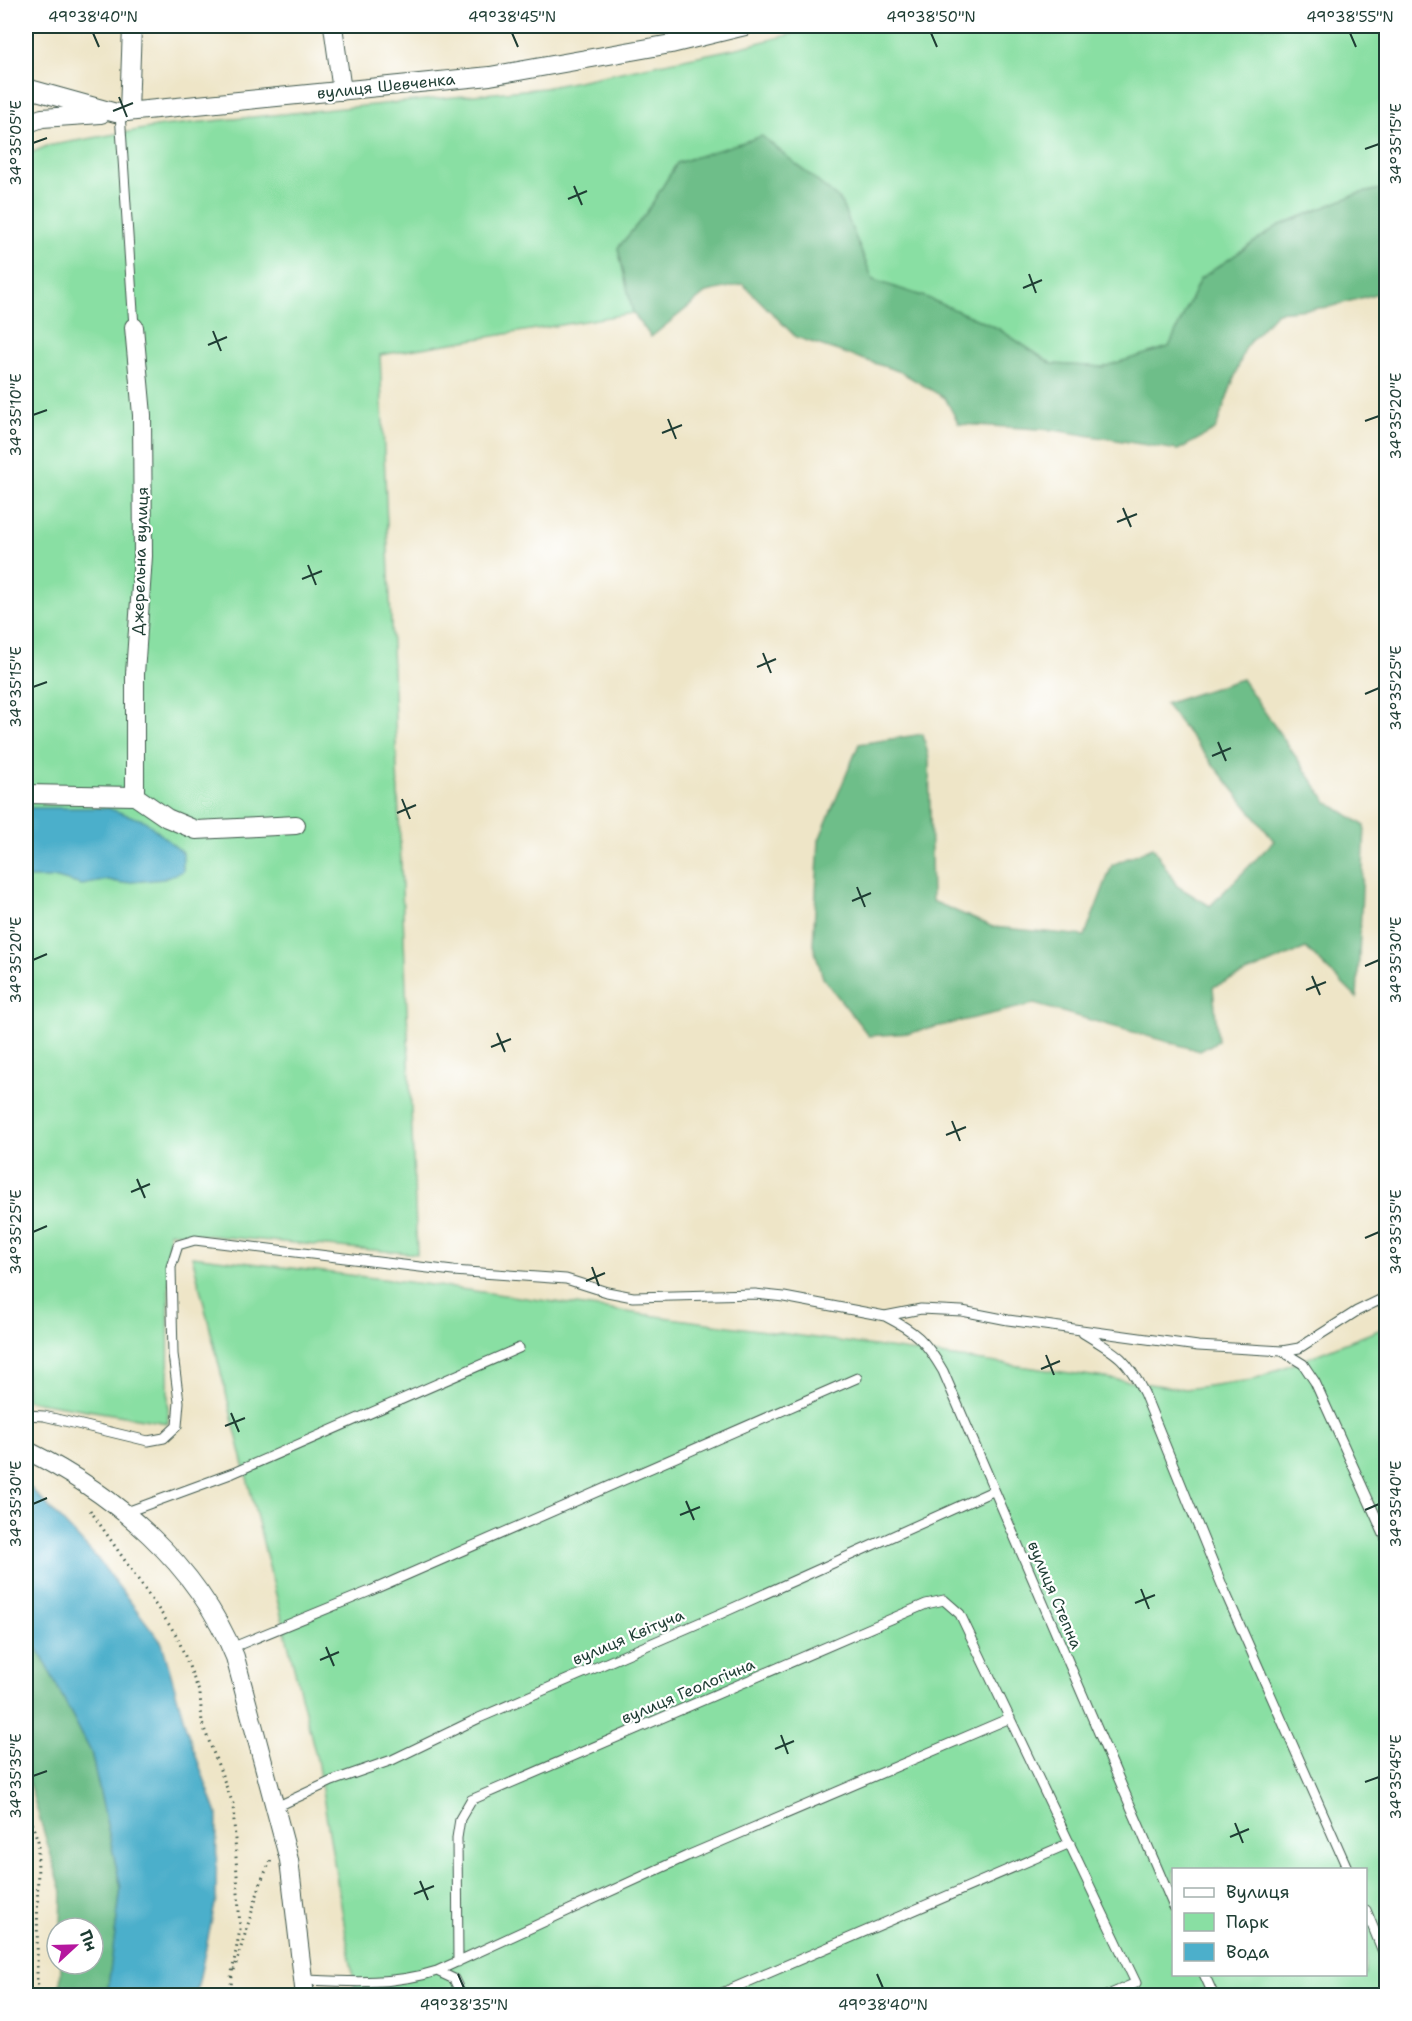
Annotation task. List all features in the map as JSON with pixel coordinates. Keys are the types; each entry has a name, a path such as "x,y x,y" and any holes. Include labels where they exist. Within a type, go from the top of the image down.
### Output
{"street":[{"path":"26,124 42,118 122,112 132,26"},
{"path":"333,26 342,91"},
{"name":"вулиця Шевченка","path":"26,88 122,112 489,76 671,44 745,26"},
{"name":"Джерельна вулиця","path":"134,327 142,415 143,556 135,674 135,796"},
{"path":"26,794 135,796 167,818 196,830 296,825"},
{"path":"26,1450 66,1470 138,1523 196,1584 222,1626 231,1648 290,1860 304,1988"}],"lane":[{"path":"122,112 134,327"},
{"path":"26,1415 44,1416 148,1441 164,1438 177,1426 180,1402 173,1354 171,1267 178,1245 195,1240 453,1271 566,1279 607,1292 633,1297 755,1294 784,1297 885,1316 921,1309 962,1311 1198,1346 1282,1351 1299,1348 1358,1311 1386,1297"},
{"name":"вулиця Степна","path":"885,1316 914,1331 932,1352 943,1371 1172,1904"},
{"path":"1078,1330 1116,1352 1130,1366 1222,1585 1348,1868"},
{"path":"124,1513 233,1473 519,1348"},
{"path":"1282,1351 1303,1364 1316,1382 1386,1539"},
{"path":"231,1648 370,1591 857,1378"},
{"name":"вулиця Квітуча","path":"274,1808 332,1781 392,1760 479,1718 723,1613 993,1491"},
{"name":"вулиця Геологічна","path":"458,1962 457,1838 460,1819 471,1800 936,1601 944,1600 960,1614 1136,1983 1106,1995"},
{"path":"304,1988 384,1983 413,1979 437,1971 687,1857 1010,1718"},
{"path":"716,1995 1070,1843"},
{"path":"1367,1915 1386,1959"},
{"path":"437,1971 454,1979 462,1995"},
{"path":"1205,1976 1214,1995"}],"path":[{"path":"87,1505 177,1636 200,1694 202,1723 233,1804 240,1929 230,1995"},
{"path":"26,1806 38,1841 37,1980 41,1995"},
{"path":"231,1978 248,1932 262,1879 283,1837"}],"green space":[{"path":"822,26 1386,26 1386,188 1357,194 1278,226 1200,279 1169,347 1103,367 1052,364 997,328 925,297 873,280 840,200 645,215 618,248 633,313 380,355 417,1254 169,1232 168,1423 26,1400 26,155 47,146 162,126 544,88 742,47"},
{"path":"762,136 840,200 873,280 925,297 997,328 1052,364 1103,367 1169,347 1200,279 1278,226 1357,194 1386,188 1386,291 1329,307 1277,312 1246,346 1215,430 1178,450 1054,430 959,424 945,398 901,372 796,337 743,284 707,292 651,337 633,313 618,248 645,215 677,163"},
{"path":"1242,679 1327,802 1365,826 1357,998 1306,948 1213,987 1218,1041 1200,1051 1034,1004 910,1033 869,1036 823,978 813,945 819,840 859,744 923,734 929,759 932,901 993,927 1085,936 1112,865 1153,847 1177,886 1210,906 1274,841 1165,704"},
{"path":"192,1256 424,1284 1185,1389 1252,1380 1386,1327 1386,1995 356,1995 317,1760"},
{"path":"26,1634 39,1651 91,1752 121,1888 107,1995 60,1995 61,1976 105,1976 105,1916 61,1916 62,1891 26,1774"}],"water":[{"path":"26,808 107,808 145,821 183,853 183,871 163,879 122,883 108,880 82,885 57,878 26,878"},
{"path":"26,1483 96,1557 162,1643 187,1731 217,1814 216,1900 196,1995 107,1995 121,1888 91,1752 39,1651 26,1634"}]}
